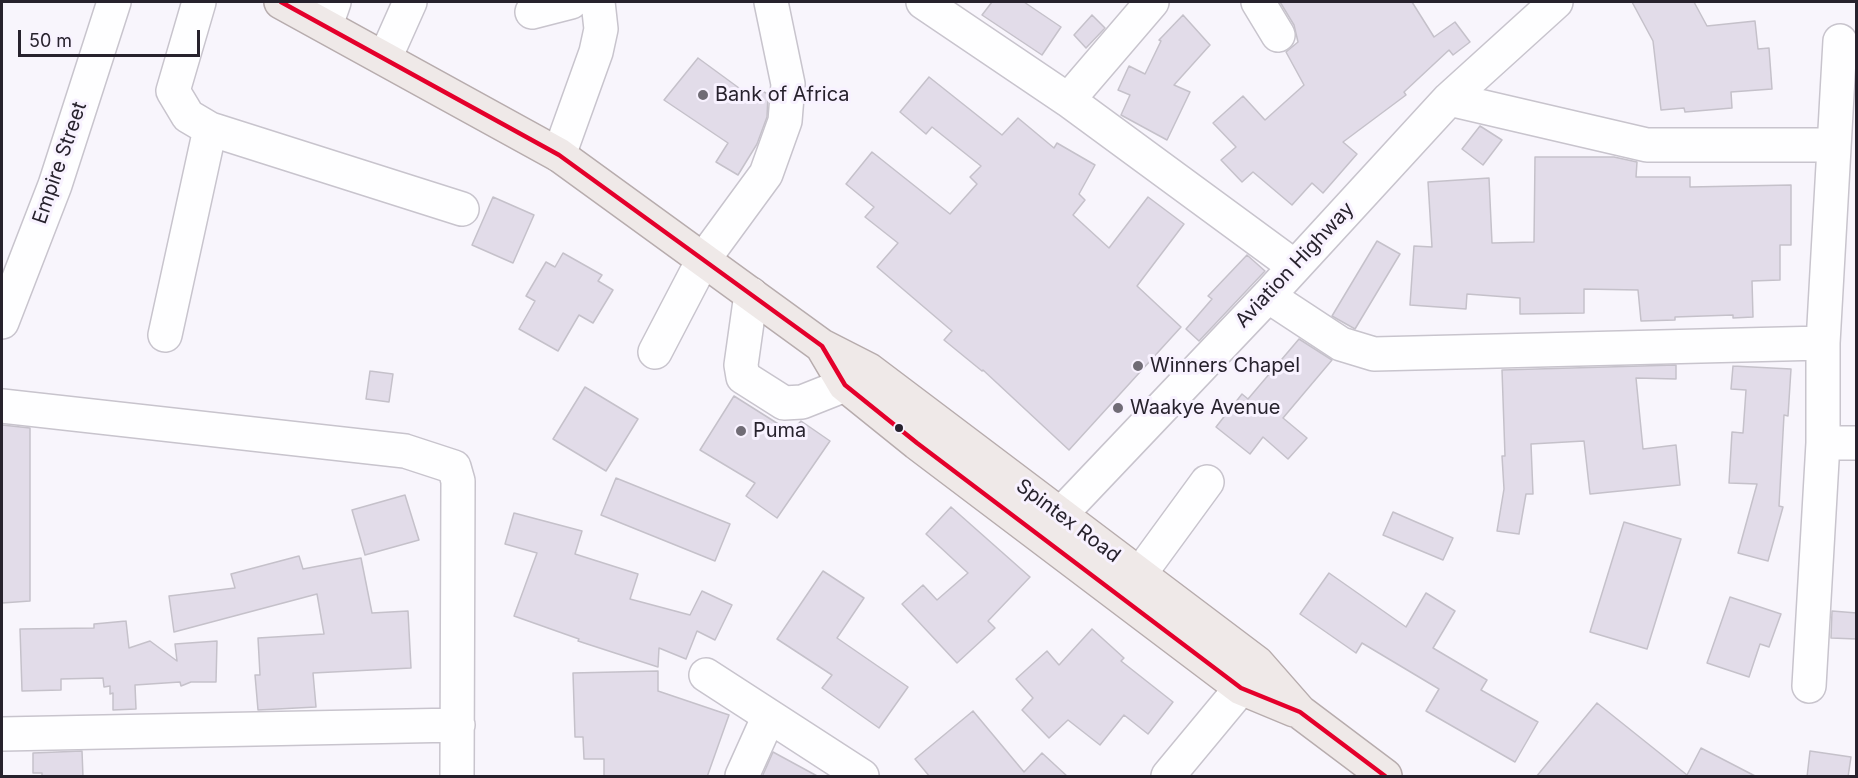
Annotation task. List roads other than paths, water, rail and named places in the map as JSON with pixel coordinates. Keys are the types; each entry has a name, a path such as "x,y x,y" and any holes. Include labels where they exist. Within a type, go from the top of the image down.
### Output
{"main road":[{"name":"Spintex Road","path":"281,2 330,13 386,58 559,155 822,346 869,370 1241,688 1300,712"},
{"name":"Spintex Road","path":"822,346 845,385 917,443 1050,525 1139,575 1257,663 1300,712 1385,777"}],"street":[{"name":"Empire Street","path":"2,322 55,185 114,2"},
{"path":"199,2 173,91 188,116 210,129 462,209"},
{"path":"386,58 410,2"},
{"path":"532,12 571,2"},
{"path":"559,155 596,52 601,29 598,2"},
{"path":"655,352 704,260 766,174 785,121 788,84 771,2"},
{"path":"923,2 1068,100 1294,266"},
{"path":"1258,2 1278,35"},
{"name":"Aviation Highway","path":"1050,525 1268,296 1449,99 1556,2"},
{"path":"1068,100 1141,6"},
{"path":"1809,686 1823,442 1823,343 1844,179 1833,146 1840,41"},
{"path":"1449,99 1647,145 1833,146"},
{"path":"165,335 210,129"},
{"path":"750,294 741,365 743,377 784,403 802,402 845,385"},
{"path":"1268,296 1341,344 1374,354 1823,343"},
{"path":"2,406 405,451 453,467 458,481 458,777"},
{"path":"1823,442 1857,443"},
{"path":"1139,575 1207,482"},
{"path":"706,675 862,777"},
{"path":"1168,777 1241,688"},
{"path":"742,777 769,716"},
{"path":"2,734 458,724"}],"place":[{"name":"Bank of Africa","path":"703,95"},
{"name":"Winners Chapel","path":"1138,366"},
{"name":"Waakye Avenue","path":"1118,408"},
{"name":"Puma","path":"741,431"}]}
